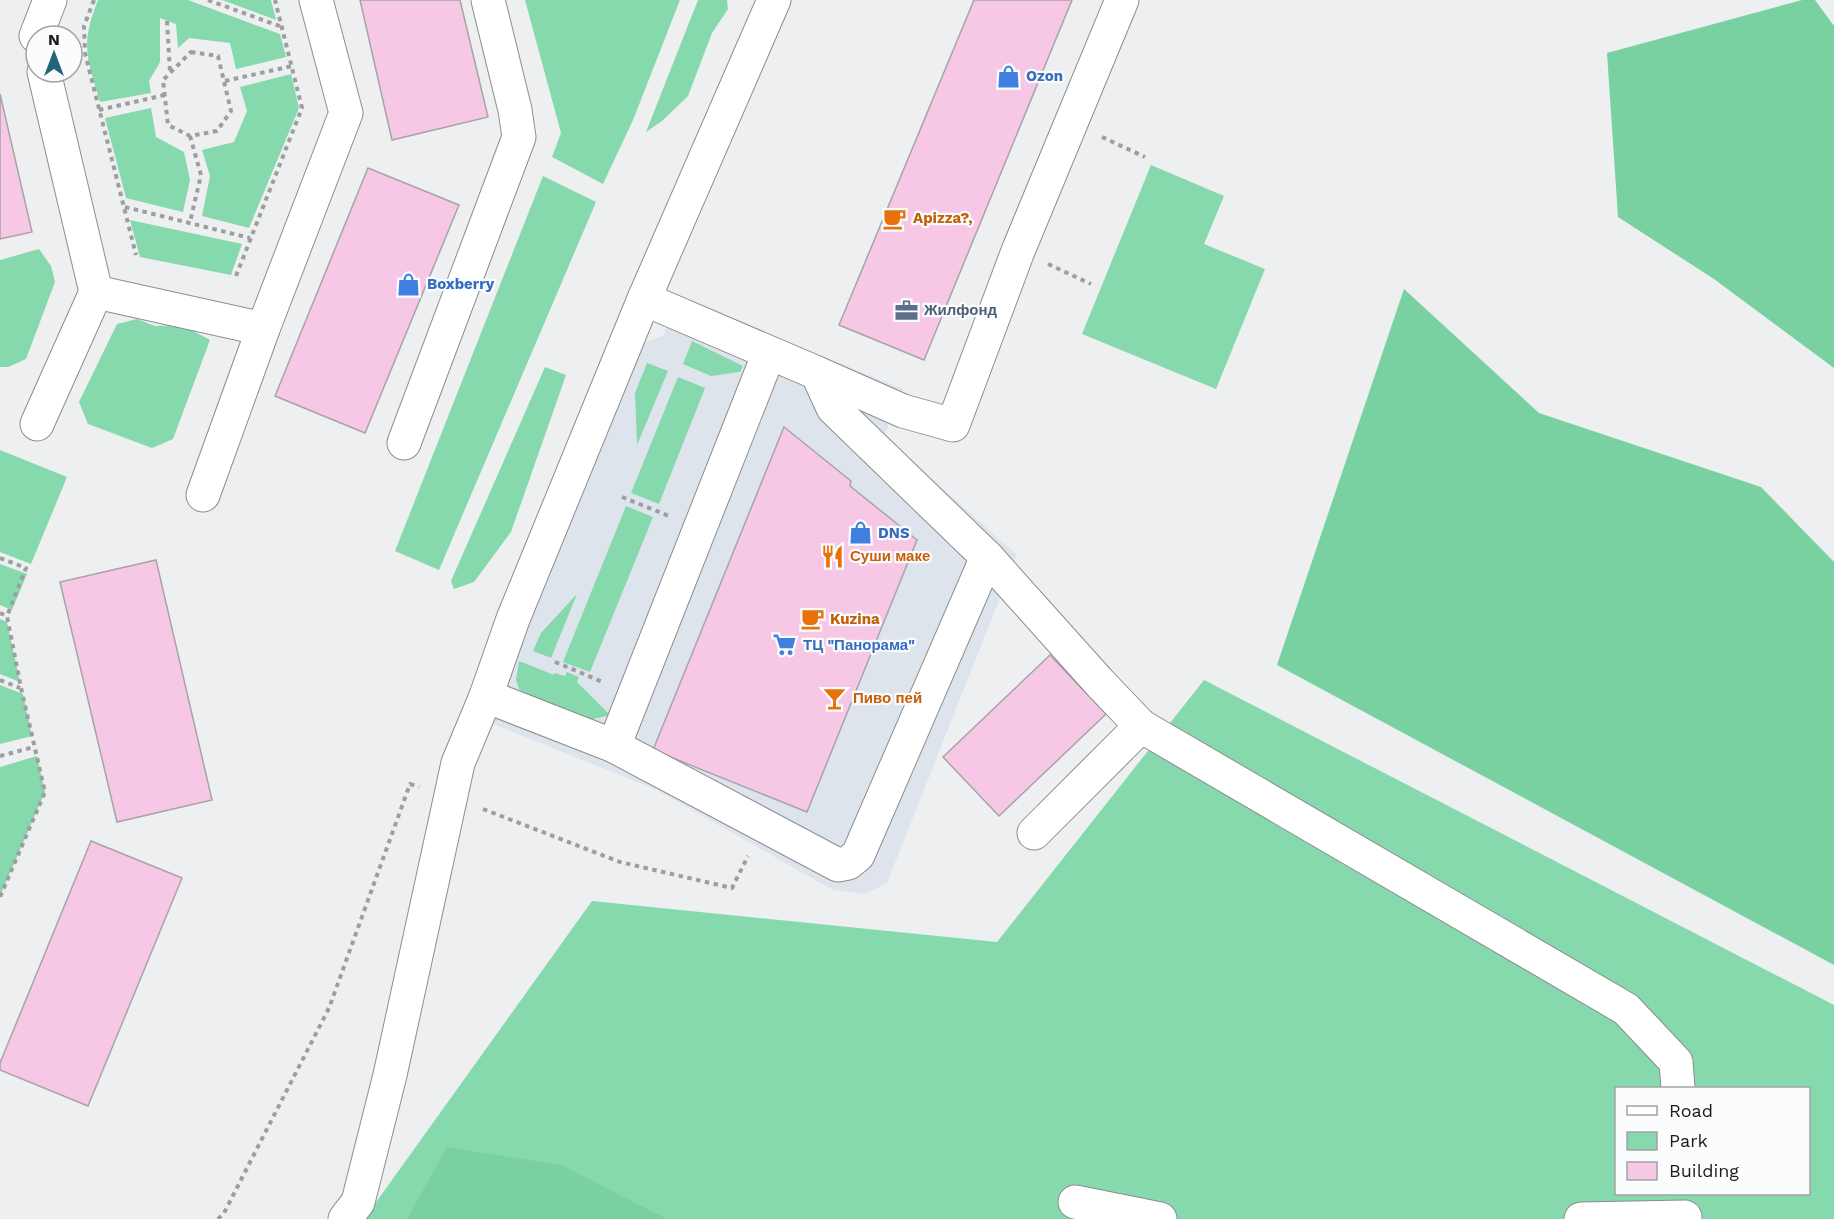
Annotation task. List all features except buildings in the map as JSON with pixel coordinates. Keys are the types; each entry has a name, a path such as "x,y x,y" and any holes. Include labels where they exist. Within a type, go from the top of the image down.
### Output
{"street":[{"path":"41,24 50,0"},
{"path":"203,495 263,329 346,113 315,0"},
{"path":"404,443 519,137 515,110 488,0"},
{"path":"345,1219 358,1202 390,1075 458,763 486,696 513,619 644,298 774,0"},
{"path":"644,298 903,411 953,425 1018,251 1122,0"},
{"path":"37,424 96,292 47,84"},
{"path":"96,292 263,329"},
{"path":"614,746 769,353"},
{"path":"817,373 833,408 987,557 1141,726 1626,1009 1676,1062 1678,1087"},
{"path":"486,696 614,746 838,865 848,863 858,855 987,557"},
{"path":"1034,833 1141,726"},
{"path":"1075,1202 1160,1219"},
{"path":"1581,1219 1685,1210"}],"path":[{"path":"94,0 84,26 88,72 125,207 135,255"},
{"path":"208,0 282,27"},
{"path":"236,276 302,108 275,0"},
{"path":"167,21 170,72"},
{"path":"191,51 218,56 225,81 231,111 217,131 190,136 168,125 163,80 191,51"},
{"path":"225,81 292,66"},
{"path":"99,110 165,95"},
{"path":"190,136 201,175 190,222"},
{"path":"1112,142 1145,157"},
{"path":"125,207 250,238"},
{"path":"1059,269 1092,284"},
{"path":"622,497 657,511"},
{"path":"0,558 26,568 7,616 45,792 0,897"},
{"path":"0,613 7,616"},
{"path":"555,662 586,675"},
{"path":"0,680 21,688"},
{"path":"0,756 34,747"}],"shaded area":[{"path":"678,298 903,389 884,436 1017,555 887,883 865,894 833,890 657,790 481,719 630,348 663,336"}],"green space":[{"path":"98,0 188,0 280,34 286,57 236,69 230,43 189,38 178,48 176,24 160,18 160,62 149,81 151,93 100,102 87,51 92,15"},
{"path":"222,0 271,0 276,20"},
{"path":"525,0 680,0 633,120 603,184 552,157 561,133"},
{"path":"698,0 727,0 728,9 712,33 688,96 662,121 646,132"},
{"path":"1802,0 1815,0 1834,26 1834,368 1714,279 1618,217 1607,53"},
{"path":"291,74 299,108 249,228 202,216 210,176 202,150 234,142 247,111 240,87"},
{"path":"151,108 156,137 184,152 190,180 183,212 126,198 105,118"},
{"path":"1151,165 1224,196 1204,244 1265,269 1216,389 1082,334"},
{"path":"543,176 596,202 439,570 395,551"},
{"path":"130,220 242,244 231,275 140,257"},
{"path":"39,249 51,266 55,282 26,359 8,367 0,367 0,260"},
{"path":"1404,289 1539,413 1761,487 1834,562 1834,965 1277,665"},
{"path":"137,319 155,326 182,325 210,340 173,439 152,448 88,424 79,402 117,324"},
{"path":"692,341 743,366 740,372 711,376 683,364"},
{"path":"647,363 668,371 637,445 635,393"},
{"path":"545,367 566,375 511,532 474,582 454,589 451,581"},
{"path":"678,377 705,388 659,504 631,493"},
{"path":"0,450 67,477 31,564 0,552"},
{"path":"626,506 653,517 590,672 563,662"},
{"path":"0,564 27,574 12,610 0,605"},
{"path":"577,594 551,658 533,651 541,633"},
{"path":"0,619 7,622 20,682 0,674"},
{"path":"519,661 554,675 555,673 565,676 567,672 579,677 577,682 610,715 589,720 527,696 519,689 516,680"},
{"path":"1204,680 1834,1005 1834,1219 364,1219 592,901 997,942"},
{"path":"0,685 23,694 32,736 0,744"},
{"path":"37,756 45,792 0,896 0,767"},
{"path":"447,1147 561,1165 667,1219 407,1219"}],"place":[{"name":"Ozon","path":"1008,76"},
{"name":"Apizza?,","path":"895,218"},
{"name":"Boxberry","path":"409,284"},
{"name":"Жилфонд","path":"906,310"},
{"name":"DNS","path":"860,533"},
{"name":"Суши маке","path":"832,556"},
{"name":"Kuzina","path":"812,619"},
{"name":"ТЦ \"Панорама\"","path":"785,645"},
{"name":"Пиво пей","path":"835,698"}]}
